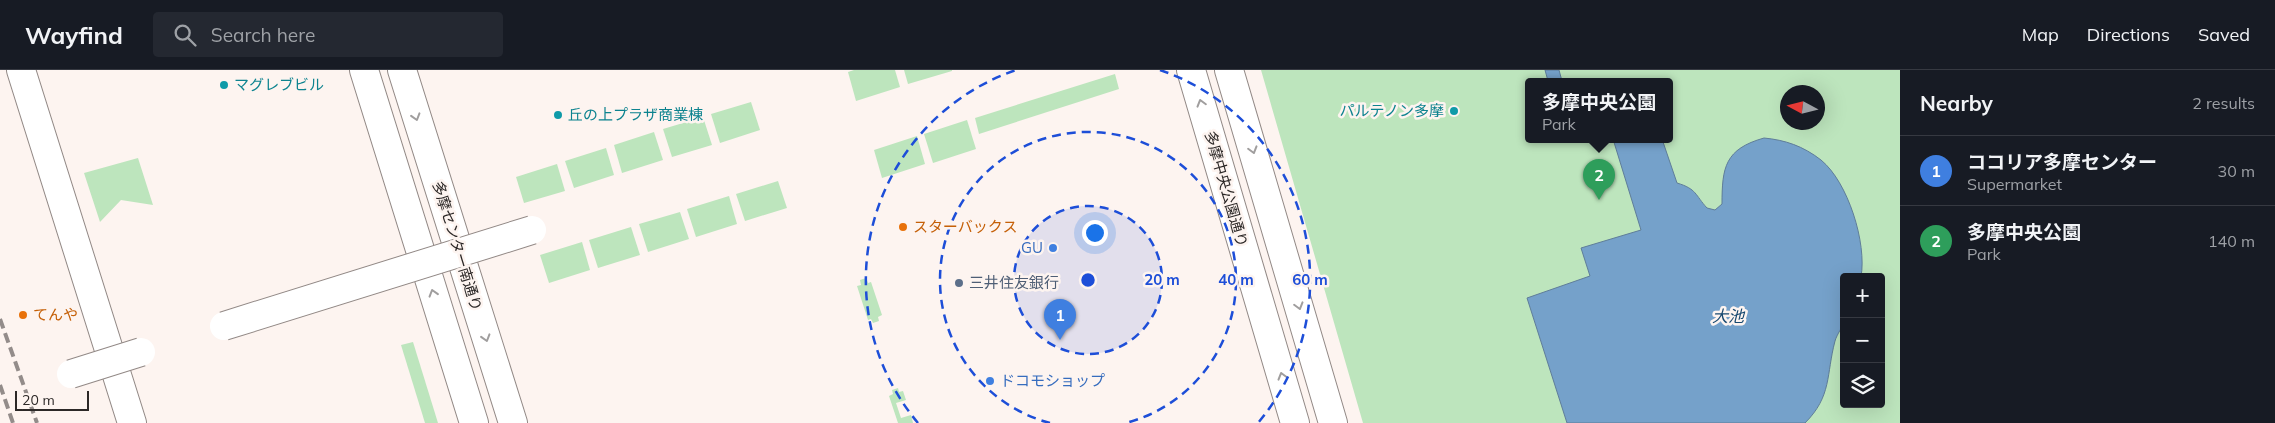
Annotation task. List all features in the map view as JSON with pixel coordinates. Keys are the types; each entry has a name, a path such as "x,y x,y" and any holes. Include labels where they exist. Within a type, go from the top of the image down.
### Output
{"street":[{"path":"21,70 132,423"},
{"path":"364,70 474,423"},
{"name":"多摩センター南通り","path":"402,70 513,423"},
{"name":"多摩中央公園通り","path":"1191,70 1296,423"},
{"path":"1229,70 1333,423"},
{"path":"224,326 532,230"},
{"path":"71,374 141,352"}],"green space":[{"path":"854,70 895,70 900,87 856,101 848,72"},
{"path":"904,70 952,70 952,71 908,84"},
{"path":"1261,70 1900,70 1900,423 1363,423"},
{"path":"1115,74 1119,89 979,134 975,118"},
{"path":"751,102 760,130 720,143 711,114"},
{"path":"703,117 712,145 672,157 663,129"},
{"path":"967,120 976,149 933,163 924,134"},
{"path":"654,132 663,160 622,173 614,145"},
{"path":"917,136 925,164 882,178 874,150"},
{"path":"606,148 614,175 574,188 565,161"},
{"path":"138,158 153,205 121,200 100,222 84,173"},
{"path":"557,164 565,191 524,203 516,177"},
{"path":"778,181 787,208 745,221 736,194"},
{"path":"729,196 737,224 696,237 687,209"},
{"path":"680,212 689,239 648,252 639,224"},
{"path":"631,227 640,255 598,268 589,240"},
{"path":"582,242 590,270 549,283 540,255"},
{"path":"866,278 868,283 871,282 882,315 878,317 879,321 873,323 871,319 868,320 857,286 861,285 860,280"},
{"path":"413,342 438,423 425,423 401,345"},
{"path":"898,388 899,392 903,391 906,400 896,403 901,418 911,415 913,423 898,423 889,396 893,394 892,390"}],"water":[{"path":"1545,70 1559,70 1561,78 1547,78"},
{"name":"大池","path":"1764,138 1794,144 1807,151 1821,160 1831,170 1847,198 1853,214 1861,247 1861,273 1840,273 1840,330 1835,341 1827,385 1820,404 1805,423 1567,423 1527,298 1590,276 1581,248 1641,230 1614,143 1663,143 1677,183 1692,190 1707,208 1715,210 1722,204 1723,180 1728,161 1741,148 1751,142"}],"railway":[{"path":"0,319 37,423"},
{"path":"0,385 13,423"}],"place":[{"name":"マグレブビル","path":"224,85"},
{"name":"パルテノン多摩","path":"1454,111"},
{"name":"丘の上プラザ商業棟","path":"558,115"},
{"name":"多摩中央公園","path":"1599,200"},
{"name":"スターバックス","path":"903,227"},
{"name":"GU","path":"1053,248"},
{"name":"三井住友銀行","path":"959,283"},
{"name":"てんや","path":"23,315"},
{"name":"ココリア多摩センター","path":"1060,340"},
{"name":"ドコモショップ","path":"990,381"}]}
